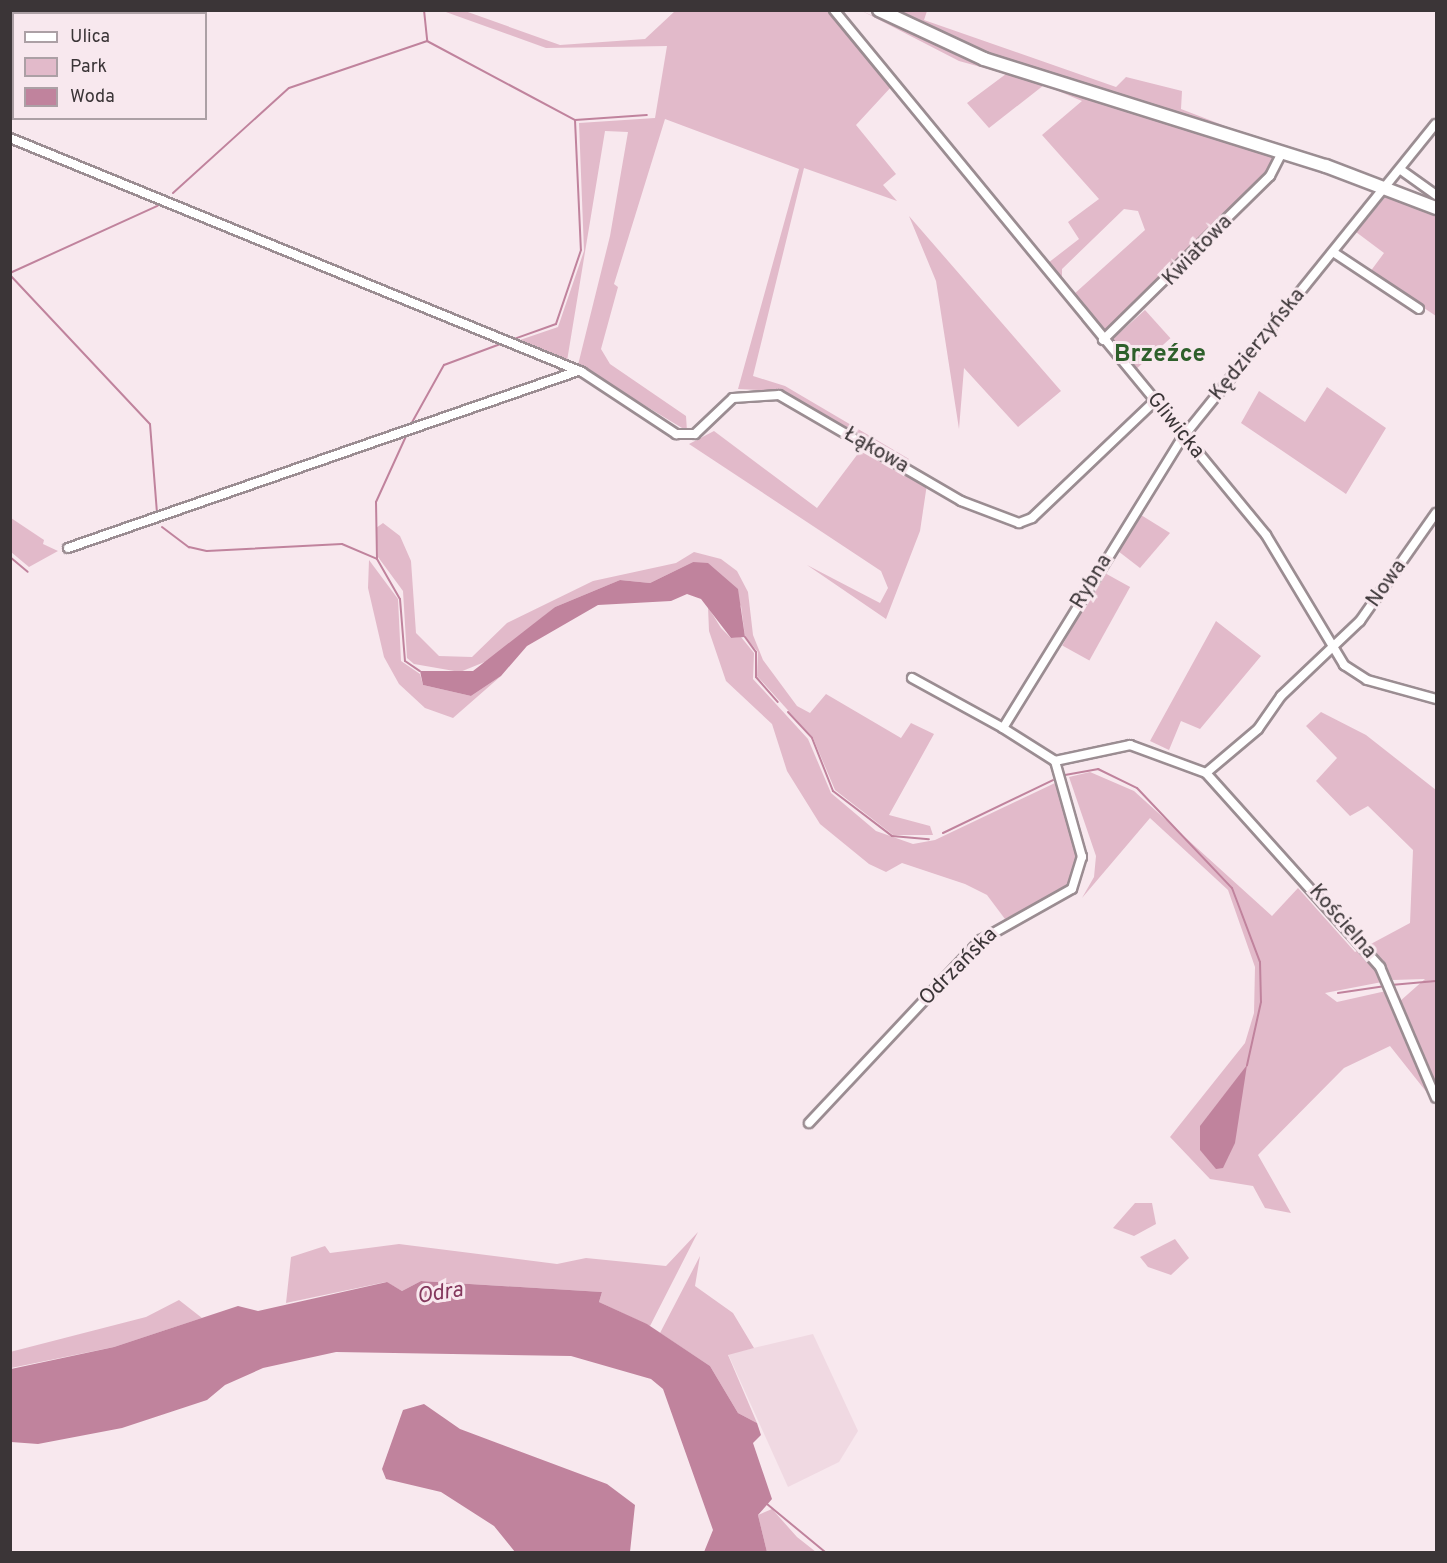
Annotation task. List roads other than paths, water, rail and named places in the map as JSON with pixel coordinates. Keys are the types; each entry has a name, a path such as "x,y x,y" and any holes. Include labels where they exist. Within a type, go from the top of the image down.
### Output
{"main road":[{"path":"879,10 984,59 1282,152 1388,187 1437,208"}],"street":[{"name":"Gliwicka","path":"834,10 1286,562 1330,649 1367,680 1437,699"},
{"name":"Kędzierzyńska","path":"1183,437 1437,124"},
{"path":"10,138 580,371"},
{"name":"Kwiatowa","path":"1103,340 1262,184 1282,152"},
{"path":"1401,170 1437,195"},
{"path":"1333,252 1419,309"},
{"path":"68,548 580,371"},
{"name":"Łąkowa","path":"580,371 687,436 733,398 779,395 961,501 1019,523 1032,518 1155,401"},
{"name":"Rybna","path":"1003,728 1183,437"},
{"name":"Nowa","path":"1206,773 1258,729 1281,696 1365,614 1437,513"},
{"path":"912,678 1003,728 1055,761 1131,745 1206,773"},
{"name":"Odrzańska","path":"809,1123 981,940 1072,889 1082,857 1055,761"},
{"name":"Kościelna","path":"1206,773 1340,916 1389,985 1437,1098"}],"water":[{"path":"693,562 708,563 738,589 745,637 731,638 701,599 687,594 671,601 598,605 527,646 501,676 471,696 423,685 420,671 473,671 555,607 620,580 650,583"},
{"path":"1247,1065 1235,1143 1223,1168 1216,1169 1200,1150 1200,1126"},
{"name":"Odra","path":"421,1281 602,1292 599,1302 647,1324 710,1366 738,1413 757,1423 761,1435 753,1443 772,1499 758,1515 767,1552 704,1552 713,1530 663,1389 651,1379 571,1356 336,1352 263,1368 225,1385 207,1400 122,1428 38,1444 11,1442 11,1369 114,1347 238,1306 258,1311 387,1282 402,1291"},
{"path":"424,1404 460,1429 607,1484 635,1505 630,1552 515,1552 494,1526 441,1492 386,1479 382,1469 403,1410"}],"waterway":[{"path":"424,10 427,41"},
{"path":"173,193 289,88 427,41 575,120 581,250 556,324 511,340"},
{"path":"575,120 647,115"},
{"path":"10,273 157,206"},
{"path":"10,275 150,424 157,513"},
{"path":"410,426 444,365 503,343"},
{"path":"377,559 376,502 407,434"},
{"path":"162,527 189,547 207,551 342,544 377,559 400,599 405,661 420,671"},
{"path":"10,557 28,572"},
{"path":"745,637 756,652 756,677 778,702"},
{"path":"788,712 812,738 833,791 892,836 929,839"},
{"path":"1065,775 1098,769 1137,788 1232,888 1260,962 1261,1002 1247,1065"},
{"path":"943,833 1053,780"},
{"path":"1391,985 1436,981"},
{"path":"1338,993 1385,986"},
{"path":"767,1504 825,1552"}],"district":[{"name":"Brzeźce","path":"1160,356"}]}
